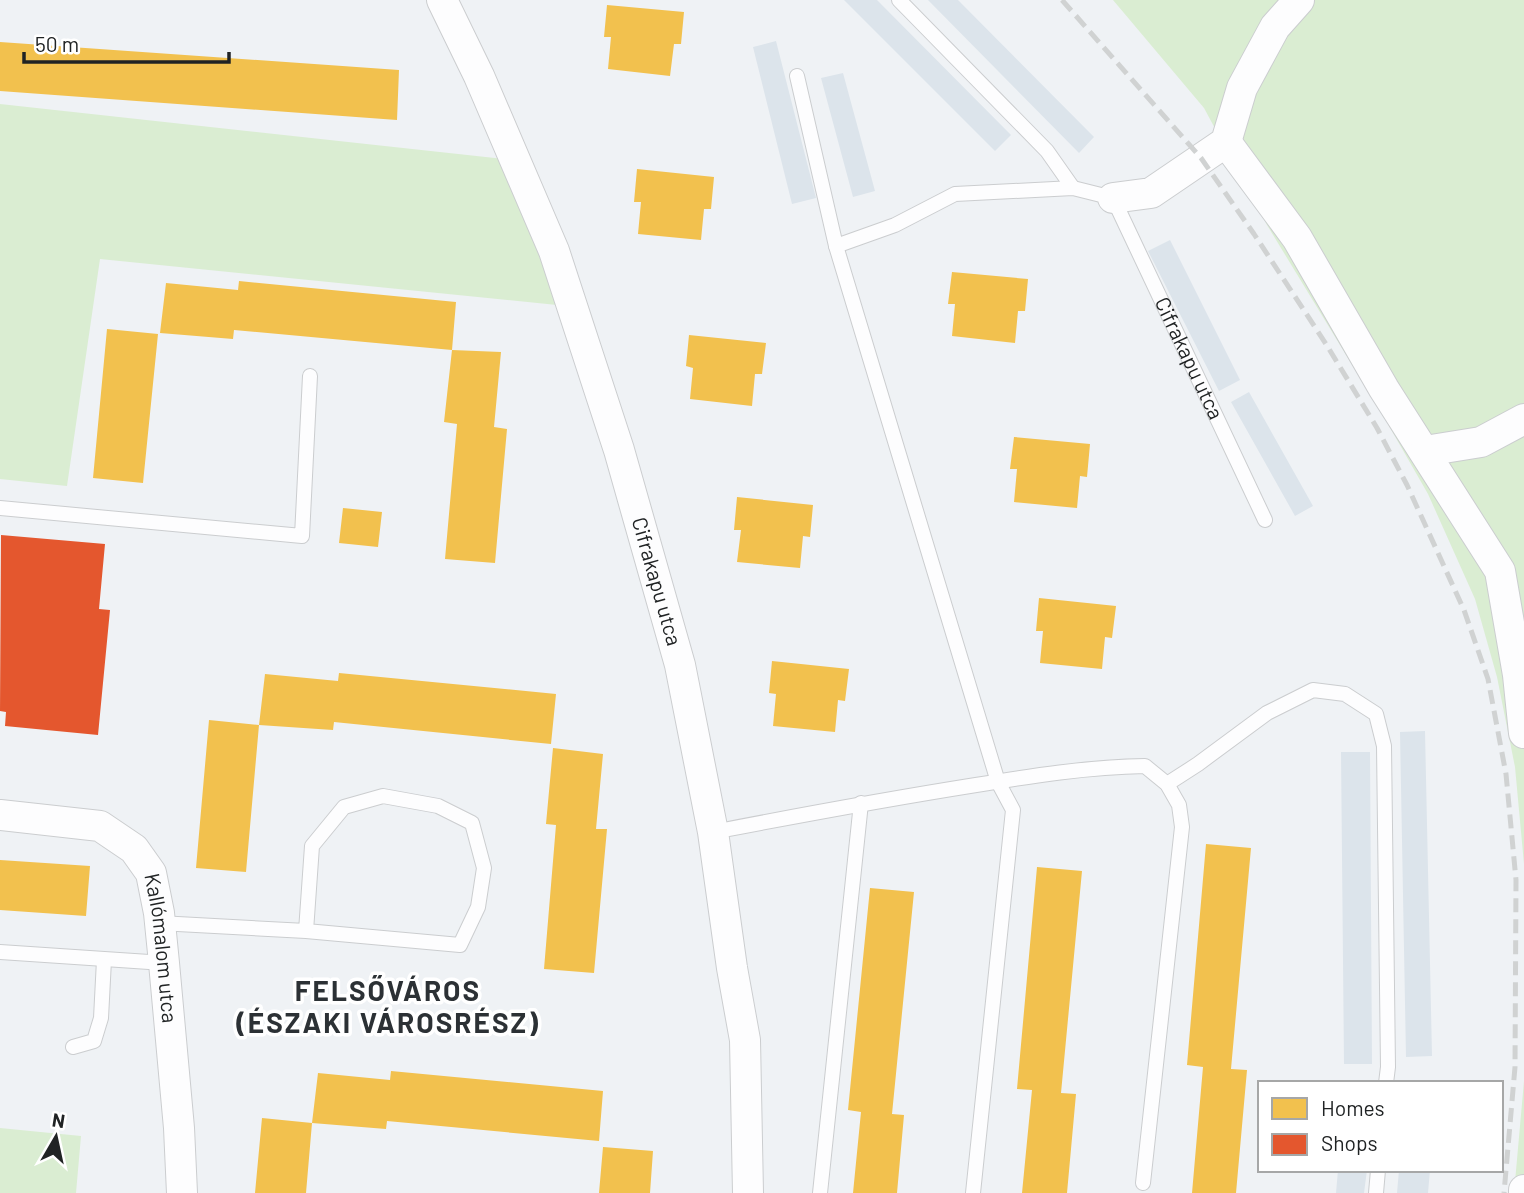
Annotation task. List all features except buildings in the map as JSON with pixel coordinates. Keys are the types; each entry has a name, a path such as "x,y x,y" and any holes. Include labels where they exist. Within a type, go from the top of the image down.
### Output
{"street":[{"name":"Cifrakapu utca","path":"442,0 479,76 554,251 619,450 680,665 713,832 745,1040 748,1193"},
{"path":"1113,198 1151,193 1226,142 1242,88 1275,27 1299,0"},
{"path":"1226,142 1297,238 1384,389 1424,451 1512,573 1524,733"},
{"path":"1424,451 1481,442 1524,419"},
{"name":"Kallómalom utca","path":"0,815 100,826 134,849 151,873 164,963 182,1193"}],"lane":[{"path":"898,0 1047,151 1073,188"},
{"path":"797,76 836,246 998,782 1013,810 973,1193"},
{"path":"836,246 895,225 955,194 1073,188 1113,198"},
{"name":"Cifrakapu utca","path":"1113,198 1265,520"},
{"path":"0,508 302,536 310,376"},
{"path":"1167,784 1267,713 1313,690 1345,694 1376,714 1384,746 1386,1081"},
{"path":"713,832 861,803 1111,766 1145,765 1167,784 1179,805 1182,827 1143,1183"},
{"path":"159,923 306,930 460,945 478,907 484,868 472,823 438,806 383,796 344,807 312,846 306,930"},
{"path":"820,1193 861,803"},
{"path":"0,952 164,963"},
{"path":"73,1047 94,1041 101,1018 104,960"},
{"path":"1376,1193 1378,1172"}],"shaded area":[{"path":"844,0 877,0 1011,135 995,151"},
{"path":"928,0 958,0 1094,137 1079,153"},
{"path":"776,41 816,198 792,204 753,47"},
{"path":"843,73 875,191 853,197 821,78"},
{"path":"1170,240 1240,380 1219,391 1148,251"},
{"path":"1249,392 1313,506 1295,516 1231,402"},
{"path":"1425,731 1432,1056 1406,1057 1400,732"},
{"path":"1341,752 1370,752 1372,1064 1344,1064"},
{"path":"1338,1172 1367,1172 1364,1193 1336,1193"},
{"path":"1399,1172 1430,1172 1428,1193 1397,1193"}],"green space":[{"path":"1113,0 1524,0 1524,864 1515,767 1497,677 1475,599 1428,494 1267,225 1204,108"},
{"path":"0,104 504,159 557,305 100,259 67,486 0,479"},
{"path":"1524,1081 1524,1193 1514,1193"},
{"path":"0,1128 81,1136 76,1193 0,1193"}],"railway":[{"path":"1062,0 1201,158 1254,234 1377,428 1407,485 1464,610 1488,679 1506,774 1516,880 1515,1067 1504,1193"}],"district":[{"name":"FELSŐVÁROS (ÉSZAKI VÁROSRÉSZ)","path":"388,1007"}]}
